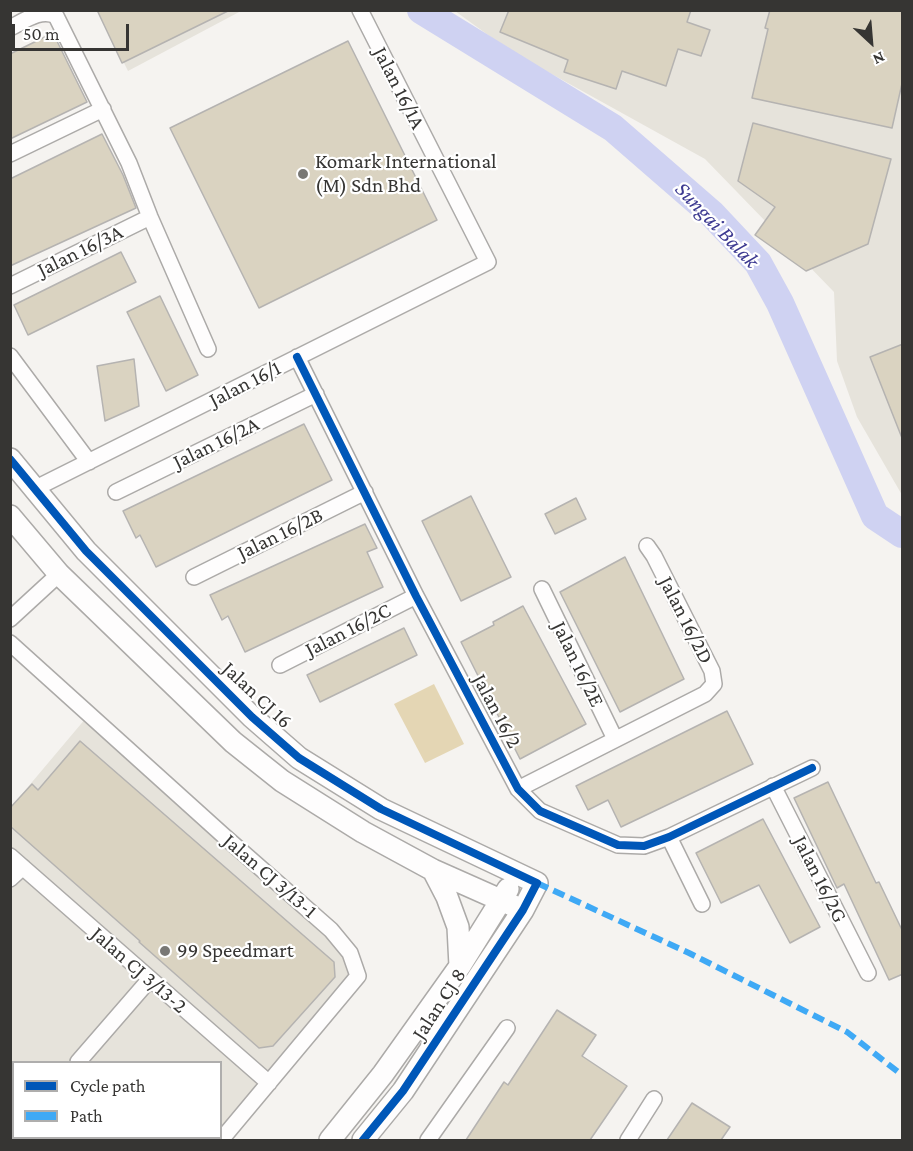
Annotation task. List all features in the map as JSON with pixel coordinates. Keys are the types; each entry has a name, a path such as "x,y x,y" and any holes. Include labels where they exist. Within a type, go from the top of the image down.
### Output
{"street":[{"name":"Jalan 16/1A","path":"360,10 488,262"},
{"path":"10,28 41,13 49,12 56,16 129,163 208,349"},
{"path":"10,154 103,109"},
{"name":"Jalan 16/3A","path":"10,286 150,217"},
{"name":"Jalan 16/1","path":"34,489 488,262"},
{"path":"10,356 89,462"},
{"name":"Jalan 16/2","path":"297,357 416,596 518,789 540,811 618,845 644,846 669,837 812,768"},
{"name":"Jalan 16/2A","path":"116,492 316,394"},
{"name":"Jalan CJ 16","path":"10,459 86,551 252,717 299,758 381,809 537,883"},
{"name":"Jalan 16/2B","path":"194,577 365,492"},
{"path":"10,516 59,574 233,742 282,781 363,832 434,870 523,910"},
{"name":"Jalan 16/2D","path":"615,739 705,694 714,684 712,671 647,546"},
{"path":"10,619 59,574"},
{"name":"Jalan 16/2E","path":"542,589 615,739"},
{"name":"Jalan 16/2C","path":"280,665 416,596"},
{"name":"Jalan CJ 3/13-1","path":"10,642 331,930 350,953 358,976 222,1139"},
{"path":"518,789 615,739"},
{"name":"Jalan 16/2G","path":"773,786 868,973"},
{"path":"669,837 702,904"},
{"name":"Jalan CJ 3/13-2","path":"10,856 269,1083"},
{"path":"10,879 23,867"},
{"path":"434,870 459,927 460,966"},
{"name":"Jalan CJ 8","path":"330,1140 383,1074 460,966 502,899 515,873"},
{"name":"Jalan CJ 8","path":"363,1140 403,1091 523,910 537,883"},
{"path":"79,1061 150,979"},
{"path":"428,1140 507,1028"},
{"path":"628,1140 654,1100"}],"shaded area":[{"path":"98,11 241,11 128,71"},
{"path":"455,11 902,11 902,495 857,417 837,361 834,292 705,159 510,51"},
{"path":"434,684 464,744 425,763 394,704"},
{"path":"86,718 327,936 345,956 351,975 222,1130 222,1061 12,1061 12,1139 213,1140 11,1140 11,807"}],"building":[{"path":"97,10 230,10 122,63"},
{"path":"509,10 691,10 687,22 710,30 701,56 678,49 666,86 622,71 616,89 564,72 568,60 500,32"},
{"path":"770,10 903,10 903,79 892,128 752,98 768,29 765,28"},
{"path":"53,33 87,102 10,139 10,54"},
{"name":"Komark International (M) Sdn Bhd","path":"348,41 437,220 259,308 170,128"},
{"path":"753,123 891,159 868,244 806,271 755,235 775,207 738,181"},
{"path":"102,134 123,175 136,208 10,266 10,179"},
{"path":"121,252 136,282 28,335 14,305"},
{"path":"160,296 198,375 166,391 127,312"},
{"path":"903,344 903,438 902,438 870,357"},
{"path":"134,359 139,406 105,421 97,366"},
{"path":"304,424 332,480 156,567 140,535 136,538 123,511"},
{"path":"471,496 511,577 461,601 422,521"},
{"path":"576,498 586,519 555,534 545,514"},
{"path":"365,524 377,548 367,552 383,587 245,652 228,616 222,620 210,595"},
{"path":"625,557 684,679 620,712 560,592"},
{"path":"523,606 586,724 520,759 461,642 494,625 493,622"},
{"path":"404,628 417,655 320,702 307,675"},
{"path":"727,711 753,764 621,827 608,800 588,810 576,786"},
{"path":"80,741 334,962 335,977 273,1046 259,1048 10,826 10,808 32,784 38,790"},
{"path":"828,782 876,883 879,882 903,932 903,974 889,980 844,884 837,888 794,798"},
{"path":"763,819 820,927 790,943 759,885 721,903 696,853"},
{"path":"557,1010 596,1035 582,1056 627,1086 590,1140 466,1140 504,1082 508,1085"},
{"path":"692,1103 730,1127 721,1140 667,1140"}],"waterway":[{"name":"Sungai Balak","path":"421,10 613,128 712,214 758,263 780,303 875,516 902,534"}],"marked path":[{"path":"537,883 689,953 847,1032 902,1075"}],"cycle path":[{"path":"297,357 416,596 518,789 540,811 618,845 644,846 669,837 812,768"},
{"path":"10,459 86,551 252,717 299,758 381,809 537,883 523,910 403,1091 363,1140"}],"place":[{"name":"Komark International (M) Sdn Bhd","path":"303,174"},
{"name":"99 Speedmart","path":"165,951"}]}
